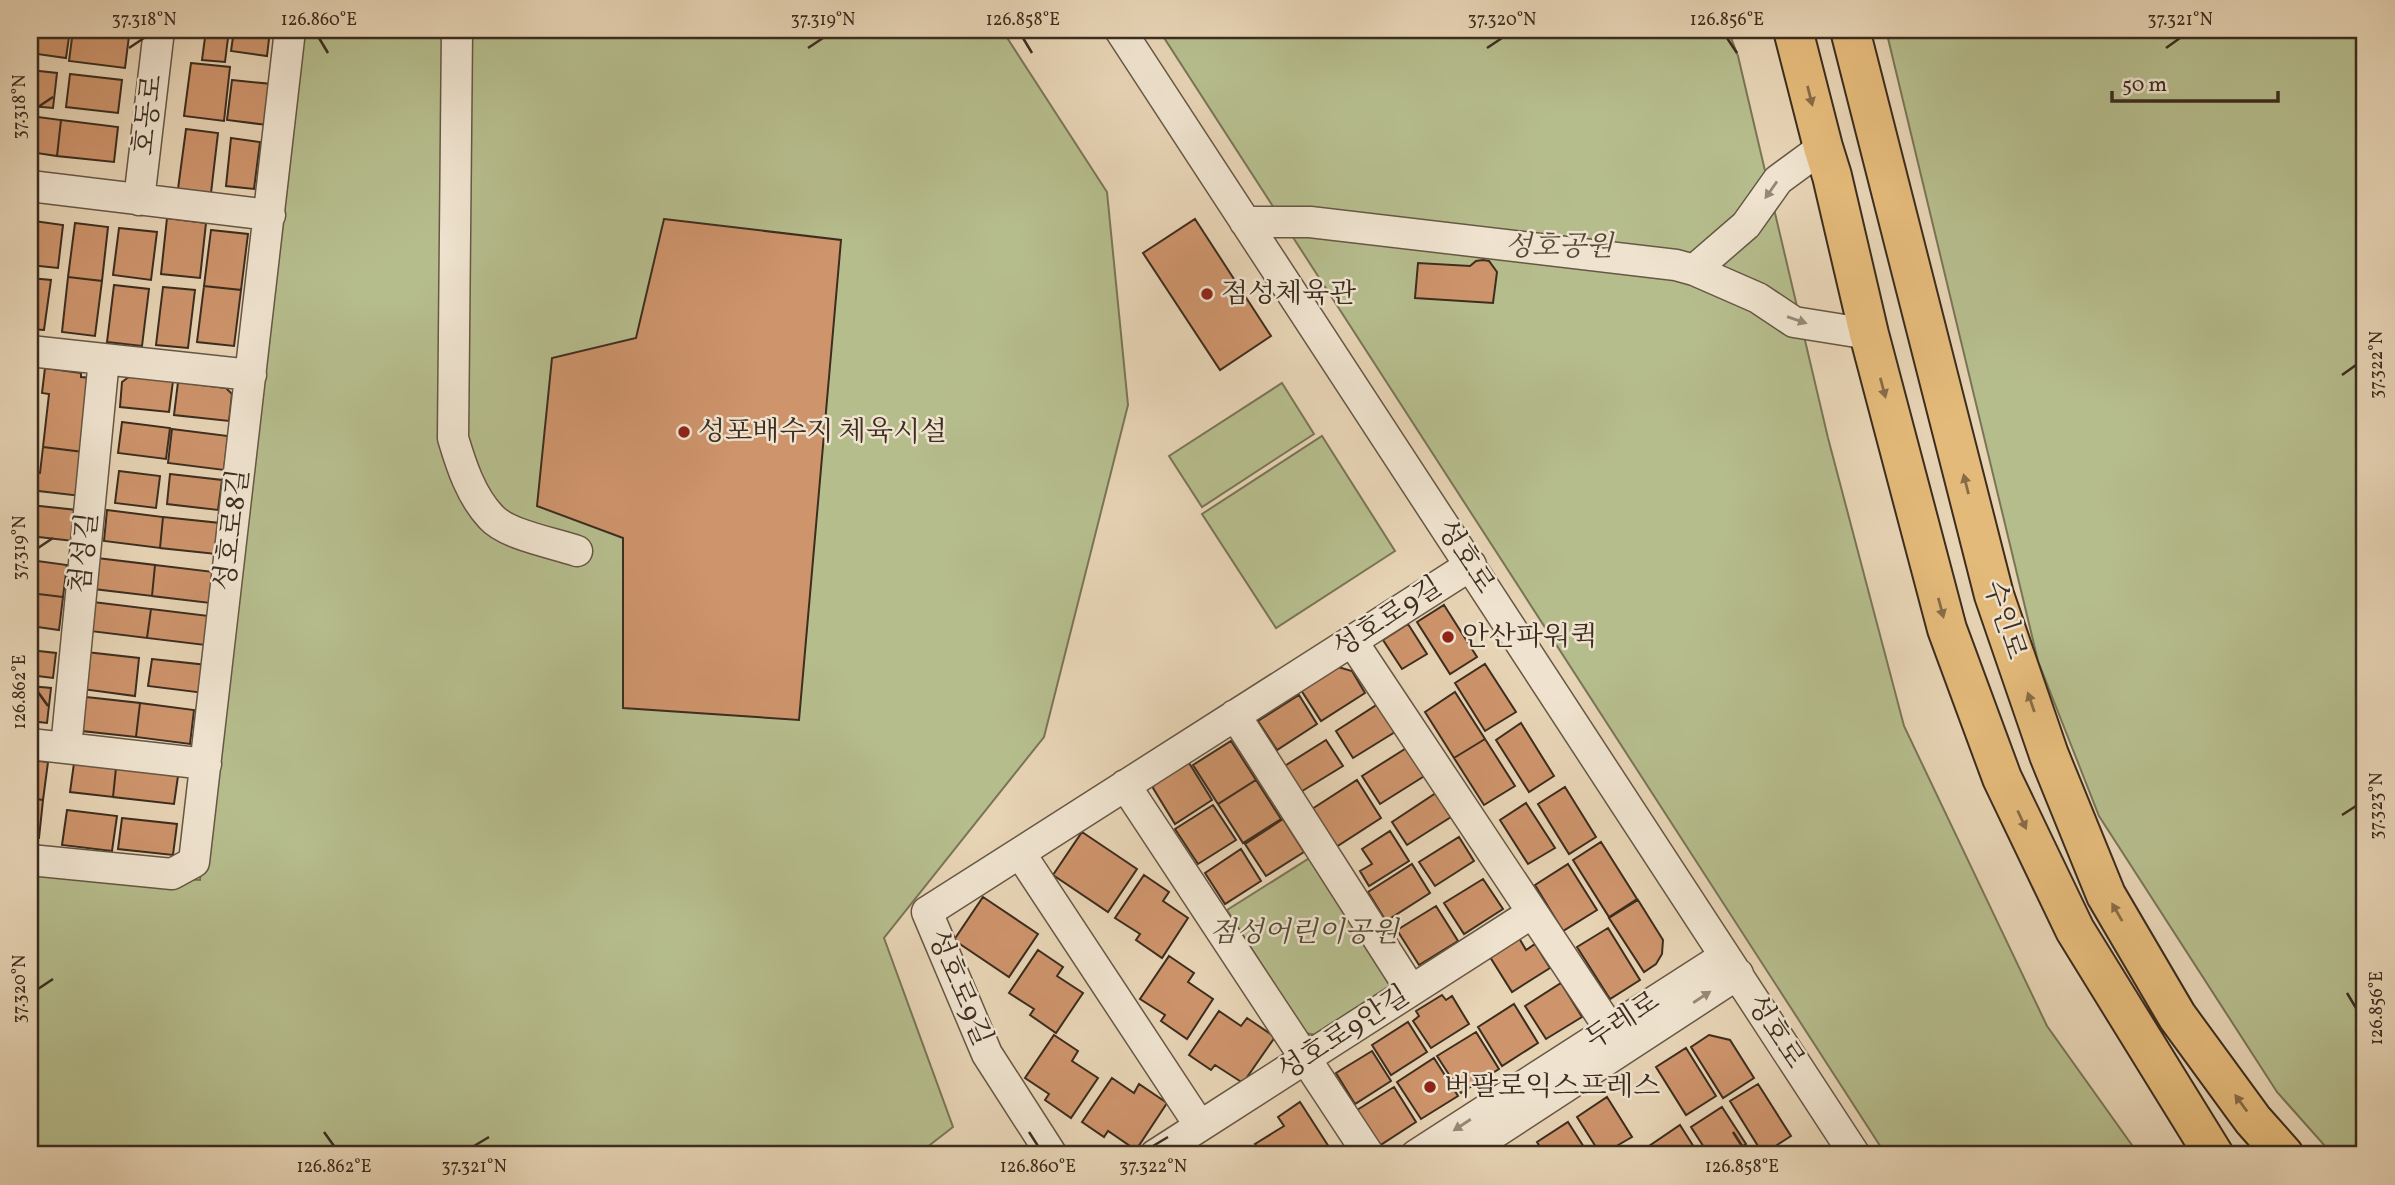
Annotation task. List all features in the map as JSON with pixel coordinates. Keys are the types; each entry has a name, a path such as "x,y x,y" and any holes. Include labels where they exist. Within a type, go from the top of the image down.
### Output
{"highway":[{"name":"수인로","path":"1793,30 1947,629 2002,778 2074,930 2214,1155"},
{"name":"수인로","path":"1850,30 1994,595 2049,755 2106,895 2177,1016 2253,1120 2284,1155"}],"street":[{"name":"호동로","path":"139,200 159,30"},
{"name":"성호로8길","path":"30,860 172,874 194,862 290,30"},
{"path":"457,30 453,438 474,492 491,518 508,528 577,551"},
{"name":"성호로","path":"1120,30 1855,1155"},
{"path":"1694,270 1746,225 1778,180 1823,147"},
{"path":"30,186 270,215"},
{"path":"1245,222 1310,222 1676,265 1758,298 1794,322 1869,334"},
{"path":"30,351 251,375"},
{"name":"첨성길","path":"66,748 104,359"},
{"name":"성호로9길","path":"1052,1155 987,1054 928,912 1471,565"},
{"path":"1352,641 1610,1029"},
{"path":"1235,715 1411,990"},
{"path":"30,744 206,764"},
{"path":"1125,785 1370,1155"},
{"path":"1020,853 1200,1126"},
{"name":"성호로9안길","path":"1155,1155 1532,913"},
{"name":"두레로","path":"1416,1155 1610,1029 1732,965"},
{"name":"두레로","path":"1461,1155 1732,965"}],"green space":[{"path":"300,30 1002,30 1107,192 1128,405 1044,737 884,938 953,1127 917,1155 30,1155 30,873 200,880 210,735"},
{"name":"성호공원","path":"1159,30 1728,30 1738,56 1828,438 1904,726 2047,1026 2139,1155 1886,1155"},
{"path":"1886,30 2365,30 2365,1155 2333,1155 2277,1092 2099,816 2038,661"},
{"path":"1282,383 1314,434 1202,507 1169,456"},
{"path":"1322,436 1395,551 1276,628 1202,514"},
{"name":"점성어린이공원","path":"1316,854 1394,976 1390,993 1321,1036 1305,1033 1227,910"}],"building":[{"path":"30,30 70,30 66,58 30,53"},
{"path":"73,30 129,36 125,68 69,61"},
{"path":"206,30 229,30 225,62 202,60"},
{"path":"234,30 270,30 267,56 231,51"},
{"path":"191,63 230,67 224,121 184,116"},
{"path":"30,70 57,73 53,108 30,106"},
{"path":"70,74 122,80 118,113 66,107"},
{"path":"232,80 272,84 267,125 227,120"},
{"path":"30,116 61,120 57,156 30,152"},
{"path":"61,120 118,127 114,162 57,156"},
{"path":"186,129 218,133 211,193 178,189"},
{"path":"231,138 260,142 254,189 226,186"},
{"path":"167,218 206,223 200,278 161,274"},
{"name":"성포배수지 체육시설","path":"664,219 841,240 799,720 623,708 623,538 537,506 552,358 636,338"},
{"name":"점성체육관","path":"1195,219 1271,336 1220,370 1143,253"},
{"path":"34,221 63,225 58,268 30,265"},
{"path":"75,223 108,227 102,281 68,277"},
{"path":"119,228 157,232 151,280 113,275"},
{"path":"211,230 248,234 241,290 204,286"},
{"path":"1483,260 1489,261 1497,272 1493,303 1415,298 1418,263 1470,266"},
{"path":"68,277 102,281 95,336 62,332"},
{"path":"30,278 51,280 44,330 30,329"},
{"path":"114,285 149,289 142,346 107,342"},
{"path":"204,286 241,290 234,346 197,342"},
{"path":"163,287 195,290 188,348 156,345"},
{"path":"45,368 81,373 81,377 92,378 83,452 43,447 49,394 42,393"},
{"path":"130,376 173,381 169,412 120,407 122,382"},
{"path":"178,382 226,388 232,394 229,421 174,415"},
{"path":"122,422 170,428 166,459 118,453"},
{"path":"172,429 228,436 224,470 168,463"},
{"path":"43,447 83,452 81,496 30,490 32,472 40,473"},
{"path":"119,471 160,476 156,508 115,503"},
{"path":"170,474 222,480 218,510 167,504"},
{"path":"30,505 77,510 73,541 30,536"},
{"path":"107,510 163,517 160,548 104,541"},
{"path":"163,517 220,523 216,554 160,548"},
{"path":"97,558 155,565 152,596 94,589"},
{"path":"30,560 67,565 63,597 30,593"},
{"path":"155,565 214,572 210,603 152,596"},
{"path":"30,593 63,597 59,630 30,626"},
{"path":"93,602 151,609 147,638 90,631"},
{"path":"1444,605 1477,657 1450,674 1417,622"},
{"path":"151,609 209,616 205,645 147,638"},
{"path":"1408,624 1427,654 1402,669 1383,640"},
{"path":"30,650 56,653 53,678 30,675"},
{"path":"86,652 139,658 135,696 82,689"},
{"path":"152,659 207,665 204,693 148,686"},
{"path":"1485,664 1516,712 1485,731 1455,683"},
{"path":"1338,667 1352,671 1365,693 1321,721 1301,690"},
{"path":"30,686 51,688 47,723 30,721"},
{"path":"1455,692 1485,739 1454,758 1425,712"},
{"path":"1299,695 1317,724 1277,750 1258,721"},
{"path":"86,697 140,703 136,737 82,731"},
{"path":"140,703 194,710 190,744 136,737"},
{"path":"1378,704 1395,732 1353,758 1336,731"},
{"path":"1521,723 1554,776 1529,792 1496,740"},
{"path":"1485,739 1515,786 1484,805 1454,758"},
{"path":"1326,740 1343,766 1299,793 1283,767"},
{"path":"1231,741 1256,780 1218,804 1193,765"},
{"path":"1408,747 1426,775 1380,804 1362,776"},
{"path":"1186,758 1212,800 1175,824 1153,788 1155,778"},
{"path":"30,760 48,762 43,800 30,798"},
{"path":"74,763 116,768 113,797 70,792"},
{"path":"116,768 178,776 174,804 113,797"},
{"path":"1256,780 1281,819 1243,843 1218,804"},
{"path":"1357,780 1381,818 1336,847 1312,809"},
{"path":"1565,787 1596,837 1569,854 1538,804"},
{"path":"1436,793 1451,817 1407,845 1392,822"},
{"path":"30,798 43,800 39,838 30,837"},
{"path":"1526,803 1555,848 1528,864 1500,820"},
{"path":"1213,805 1236,840 1198,864 1175,829"},
{"path":"67,810 117,816 112,851 62,845"},
{"path":"122,818 177,824 173,855 118,849"},
{"path":"1283,819 1304,852 1266,876 1245,844"},
{"path":"1390,831 1409,861 1369,886 1360,871 1372,864 1362,849"},
{"path":"1082,832 1137,869 1108,912 1053,875"},
{"path":"1459,837 1474,861 1435,886 1419,862"},
{"path":"1601,842 1637,899 1609,917 1573,860"},
{"path":"1241,849 1261,881 1225,904 1205,873"},
{"path":"1412,864 1430,893 1386,921 1368,892"},
{"path":"1568,864 1597,910 1563,931 1535,885"},
{"path":"1144,875 1169,892 1163,901 1188,918 1162,958 1136,940 1140,934 1115,918"},
{"path":"1483,879 1503,909 1464,934 1444,903"},
{"path":"983,897 1038,934 1009,977 954,940"},
{"path":"1638,900 1663,940 1662,954 1656,964 1644,972 1609,918"},
{"path":"1436,906 1458,941 1419,965 1397,930"},
{"path":"1608,928 1640,980 1610,999 1577,947"},
{"path":"1519,938 1526,950 1535,944 1550,968 1512,992 1490,957"},
{"path":"1038,950 1063,967 1057,976 1083,993 1056,1033 1030,1015 1034,1009 1009,993"},
{"path":"1169,956 1194,973 1188,982 1213,999 1187,1039 1161,1021 1165,1015 1140,999"},
{"path":"1561,983 1582,1017 1546,1039 1525,1006"},
{"path":"1442,995 1446,1000 1452,996 1469,1024 1431,1048 1413,1021 1419,1016 1416,1011"},
{"path":"1514,1004 1538,1043 1502,1066 1478,1027"},
{"path":"1219,1011 1241,1026 1247,1018 1275,1037 1243,1083 1215,1065 1211,1070 1189,1055"},
{"path":"1408,1022 1427,1052 1391,1075 1372,1045"},
{"path":"1476,1032 1499,1069 1461,1093 1437,1056"},
{"path":"1054,1035 1078,1051 1072,1061 1098,1078 1071,1118 1045,1100 1049,1094 1025,1078"},
{"path":"1709,1035 1730,1040 1754,1078 1723,1098 1691,1047"},
{"path":"1686,1048 1716,1096 1686,1115 1656,1067"},
{"path":"1372,1051 1391,1081 1355,1104 1336,1073"},
{"path":"1434,1058 1458,1096 1421,1119 1397,1082"},
{"path":"1112,1078 1134,1093 1139,1084 1167,1103 1136,1150 1108,1131 1104,1137 1082,1122"},
{"path":"1758,1084 1791,1136 1763,1154 1730,1101"},
{"path":"1394,1087 1416,1122 1379,1146 1357,1110"},
{"path":"1607,1097 1632,1137 1601,1155 1577,1117"},
{"path":"1300,1102 1329,1147 1317,1155 1263,1155 1255,1144 1284,1126 1278,1117"},
{"path":"1722,1107 1746,1144 1729,1155 1709,1155 1691,1127"},
{"path":"1568,1122 1589,1155 1545,1155 1537,1142"},
{"path":"1680,1125 1699,1155 1655,1155 1649,1146"},
{"path":"1530,1147 1536,1155 1517,1155"},
{"path":"1802,1147 1807,1155 1788,1155"}],"place":[{"name":"점성체육관","path":"1207,294"},
{"name":"성포배수지 체육시설","path":"684,432"},
{"name":"안산파워퀵","path":"1448,637"},
{"name":"버팔로익스프레스","path":"1430,1087"}]}
